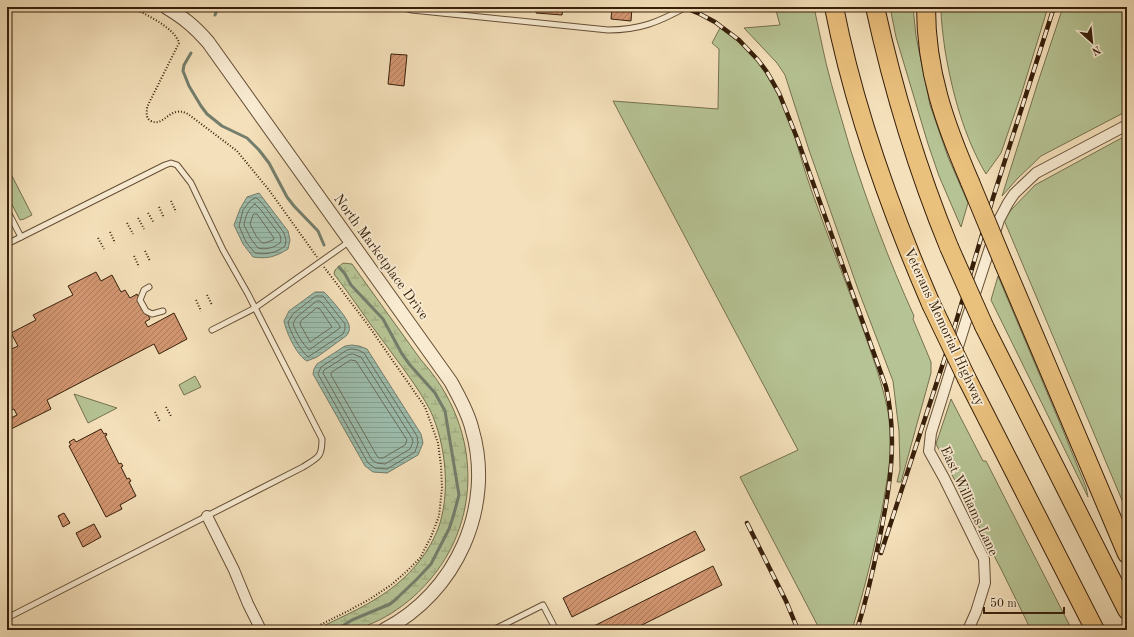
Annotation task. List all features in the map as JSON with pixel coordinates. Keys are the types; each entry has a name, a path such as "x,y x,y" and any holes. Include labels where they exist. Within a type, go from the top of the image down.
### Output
{"highway":[{"name":"Veterans Memorial Highway","path":"834,7 855,93 879,173 905,244 931,304 967,379 1095,630"},
{"path":"875,7 891,74 911,144 930,199 949,247 984,326 1127,610"},
{"path":"926,7 929,51 936,91 947,126 1127,554"}],"street":[{"name":"North Marketplace Drive","path":"166,7 188,22 200,32 208,42 451,382 465,408 478,454 479,473 478,492 471,528 456,562 430,596 415,610 384,630"},
{"name":"East Williams Lane","path":"968,630 978,607 985,583 984,559 929,450 931,433 966,321 999,220 1014,194 1036,173 1127,124"},
{"path":"207,516 234,570 261,630"}],"lane":[{"path":"401,7 412,10 608,30 641,27 661,20 686,7"},
{"path":"7,244 164,165 171,163 177,165 190,183 223,250 255,308 322,439 322,450 317,457 303,467 7,618"},
{"path":"7,210 21,237"},
{"path":"212,330 255,308 350,241"},
{"path":"149,287 144,290 140,300 146,311 152,314 163,311"},
{"path":"493,630 543,605 556,630"}],"path":[{"path":"7,11 17,7"},
{"path":"129,7 144,13 159,22 175,35 179,43 147,107 146,117 152,122 158,122 163,120 171,113 182,112 188,114 202,123 237,151 269,190 314,254"},
{"path":"171,201 176,212"},
{"path":"159,207 164,218"},
{"path":"148,212 154,224"},
{"path":"138,218 144,229"},
{"path":"127,223 133,234"},
{"path":"110,232 115,243"},
{"path":"98,238 104,249"},
{"path":"144,251 150,261"},
{"path":"134,256 139,267"},
{"path":"310,630 370,599 391,585 420,558 431,537 439,516 442,488 438,443 425,407 368,324 328,272"},
{"path":"206,295 212,305"},
{"path":"196,300 201,311"},
{"path":"166,407 171,416"},
{"path":"155,412 160,422"}],"green space":[{"path":"775,7 814,7 824,56 850,148 879,233 914,316 913,319 931,362 931,373 901,482 897,482 900,470 899,431 893,381 859,292 809,150 785,75 777,63 744,28 780,25"},
{"path":"890,7 913,7 916,36 930,105 948,157 968,203 961,227 939,176 928,144 896,37"},
{"path":"941,7 1048,7 1021,95 1001,153 986,174 971,145 955,98 945,50"},
{"path":"1063,7 1127,7 1127,111 1041,156 1002,196 1038,82"},
{"path":"720,28 739,42 760,64 786,111 812,192 859,317 881,383 887,408 891,433 888,477 873,551 852,630 820,630 740,477 798,450 613,101 718,109 719,49 712,43"},
{"path":"1127,135 1127,512 1004,220 1011,210 1035,185"},
{"path":"10,172 32,215 24,219 20,220 7,195 7,173"},
{"path":"343,263 352,264 442,388 457,418 466,449 468,481 464,513 453,544 436,572 412,598 386,617 358,630 315,630 378,598 410,572 426,552 438,529 444,500 445,469 443,453 440,438 430,410 409,377 334,274 335,270"},
{"path":"998,276 1062,428 1086,487 1088,497 991,300"},
{"path":"195,376 201,387 184,395 179,385"},
{"path":"74,394 117,408 88,423"},
{"path":"951,399 983,461 986,461 1072,630 1031,630 936,444"}],"water":[{"path":"259,193 288,231 290,240 288,249 275,256 263,258 253,257 243,244 234,225 240,209 247,197"},
{"path":"315,292 324,292 338,308 348,322 349,333 317,357 307,361 299,354 292,343 284,321 289,311"},
{"path":"352,345 367,349 421,434 423,443 418,455 387,473 373,472 365,466 313,374 317,364 345,346"}],"building":[{"path":"537,7 563,7 562,15 536,13"},
{"path":"612,7 632,7 631,21 611,19"},
{"path":"391,54 407,55 404,86 388,84"},
{"path":"96,272 101,281 112,275 121,292 125,290 130,298 137,294 150,319 145,322 148,327 174,313 187,339 159,354 154,344 47,400 51,409 7,431 7,420 17,415 14,409 7,412 7,351 18,346 11,333 36,320 33,315 73,295 68,286"},
{"path":"101,429 104,434 106,433 107,435 105,436 119,464 121,463 123,466 121,467 127,479 129,478 131,481 129,482 136,496 120,505 122,509 106,517 69,446 71,445 69,442 74,439 76,442"},
{"path":"64,513 70,523 63,527 58,516"},
{"path":"94,524 101,537 83,547 76,533"},
{"path":"695,531 705,550 572,617 563,598"},
{"path":"713,566 722,585 632,630 586,630"}],"waterway":[{"path":"215,15 218,7"},
{"path":"191,53 184,65 183,71 189,86 201,106 207,114 222,126 247,138 259,150 269,163 287,197 318,231 324,245"},
{"path":"336,630 352,620 390,604 431,564 449,529 459,495 445,411 435,393 402,354 383,319 351,285 339,267"}],"railway":[{"path":"683,7 715,22 739,40 758,60 779,93 797,138 886,387 892,426 889,483 874,563 857,630"},
{"path":"881,553 950,342 993,198 1054,7"},
{"path":"747,523 786,601 798,630"}]}
